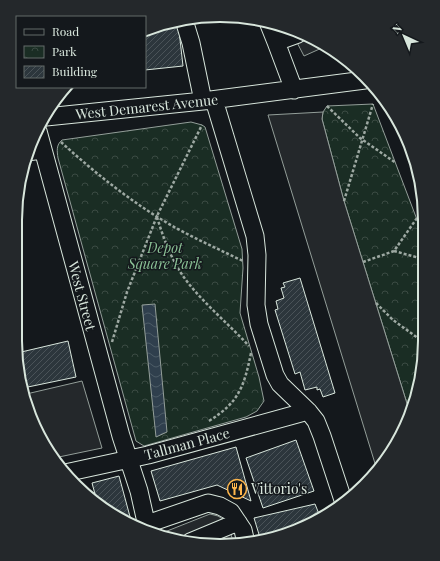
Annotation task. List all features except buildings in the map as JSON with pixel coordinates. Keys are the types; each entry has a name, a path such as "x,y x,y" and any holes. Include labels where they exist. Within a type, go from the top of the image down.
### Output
{"street":[{"path":"186,25 255,236 257,255 256,305 259,324 277,380 316,421 342,497"},
{"path":"271,29 294,90"},
{"path":"276,42 293,36"},
{"name":"West Demarest Avenue","path":"51,116 248,96 361,81"},
{"name":"West Street","path":"35,151 138,491 146,525"},
{"name":"Tallman Place","path":"71,472 128,460 308,411"},
{"path":"151,526 208,503 220,506 231,512 243,530 245,537"},
{"path":"200,538 238,522"}],"path":[{"path":"344,201 373,104"},
{"path":"327,106 362,139 396,163"},
{"path":"110,346 126,292 157,216 202,124"},
{"path":"61,142 85,163 157,216 201,242 243,261"},
{"path":"157,216 163,237 182,274 196,292 250,347"},
{"path":"394,251 417,218"},
{"path":"363,262 394,251 418,257"},
{"path":"376,303 393,320 418,338"},
{"path":"204,424 234,401 246,377 251,351"}],"green space":[{"path":"373,104 418,222 418,354 414,380 407,404 344,201 322,119 323,112 327,106"},
{"name":"Depot Square Park","path":"191,122 205,127 242,249 243,268 240,313 259,377 264,401 257,411 246,417 144,446 136,441 58,158 57,148 62,140"}],"shaded area":[{"path":"294,36 308,42 319,49 304,56"},
{"path":"323,112 322,119 344,201 407,404 398,429 375,464 268,115"},
{"path":"82,381 102,448 59,457 42,429 29,393"},
{"path":"210,514 218,516 227,522 232,539 207,539 167,531"}],"water":[{"path":"155,304 167,432 156,437 142,305"}],"place":[{"name":"Vittorio's","path":"237,489"}]}
